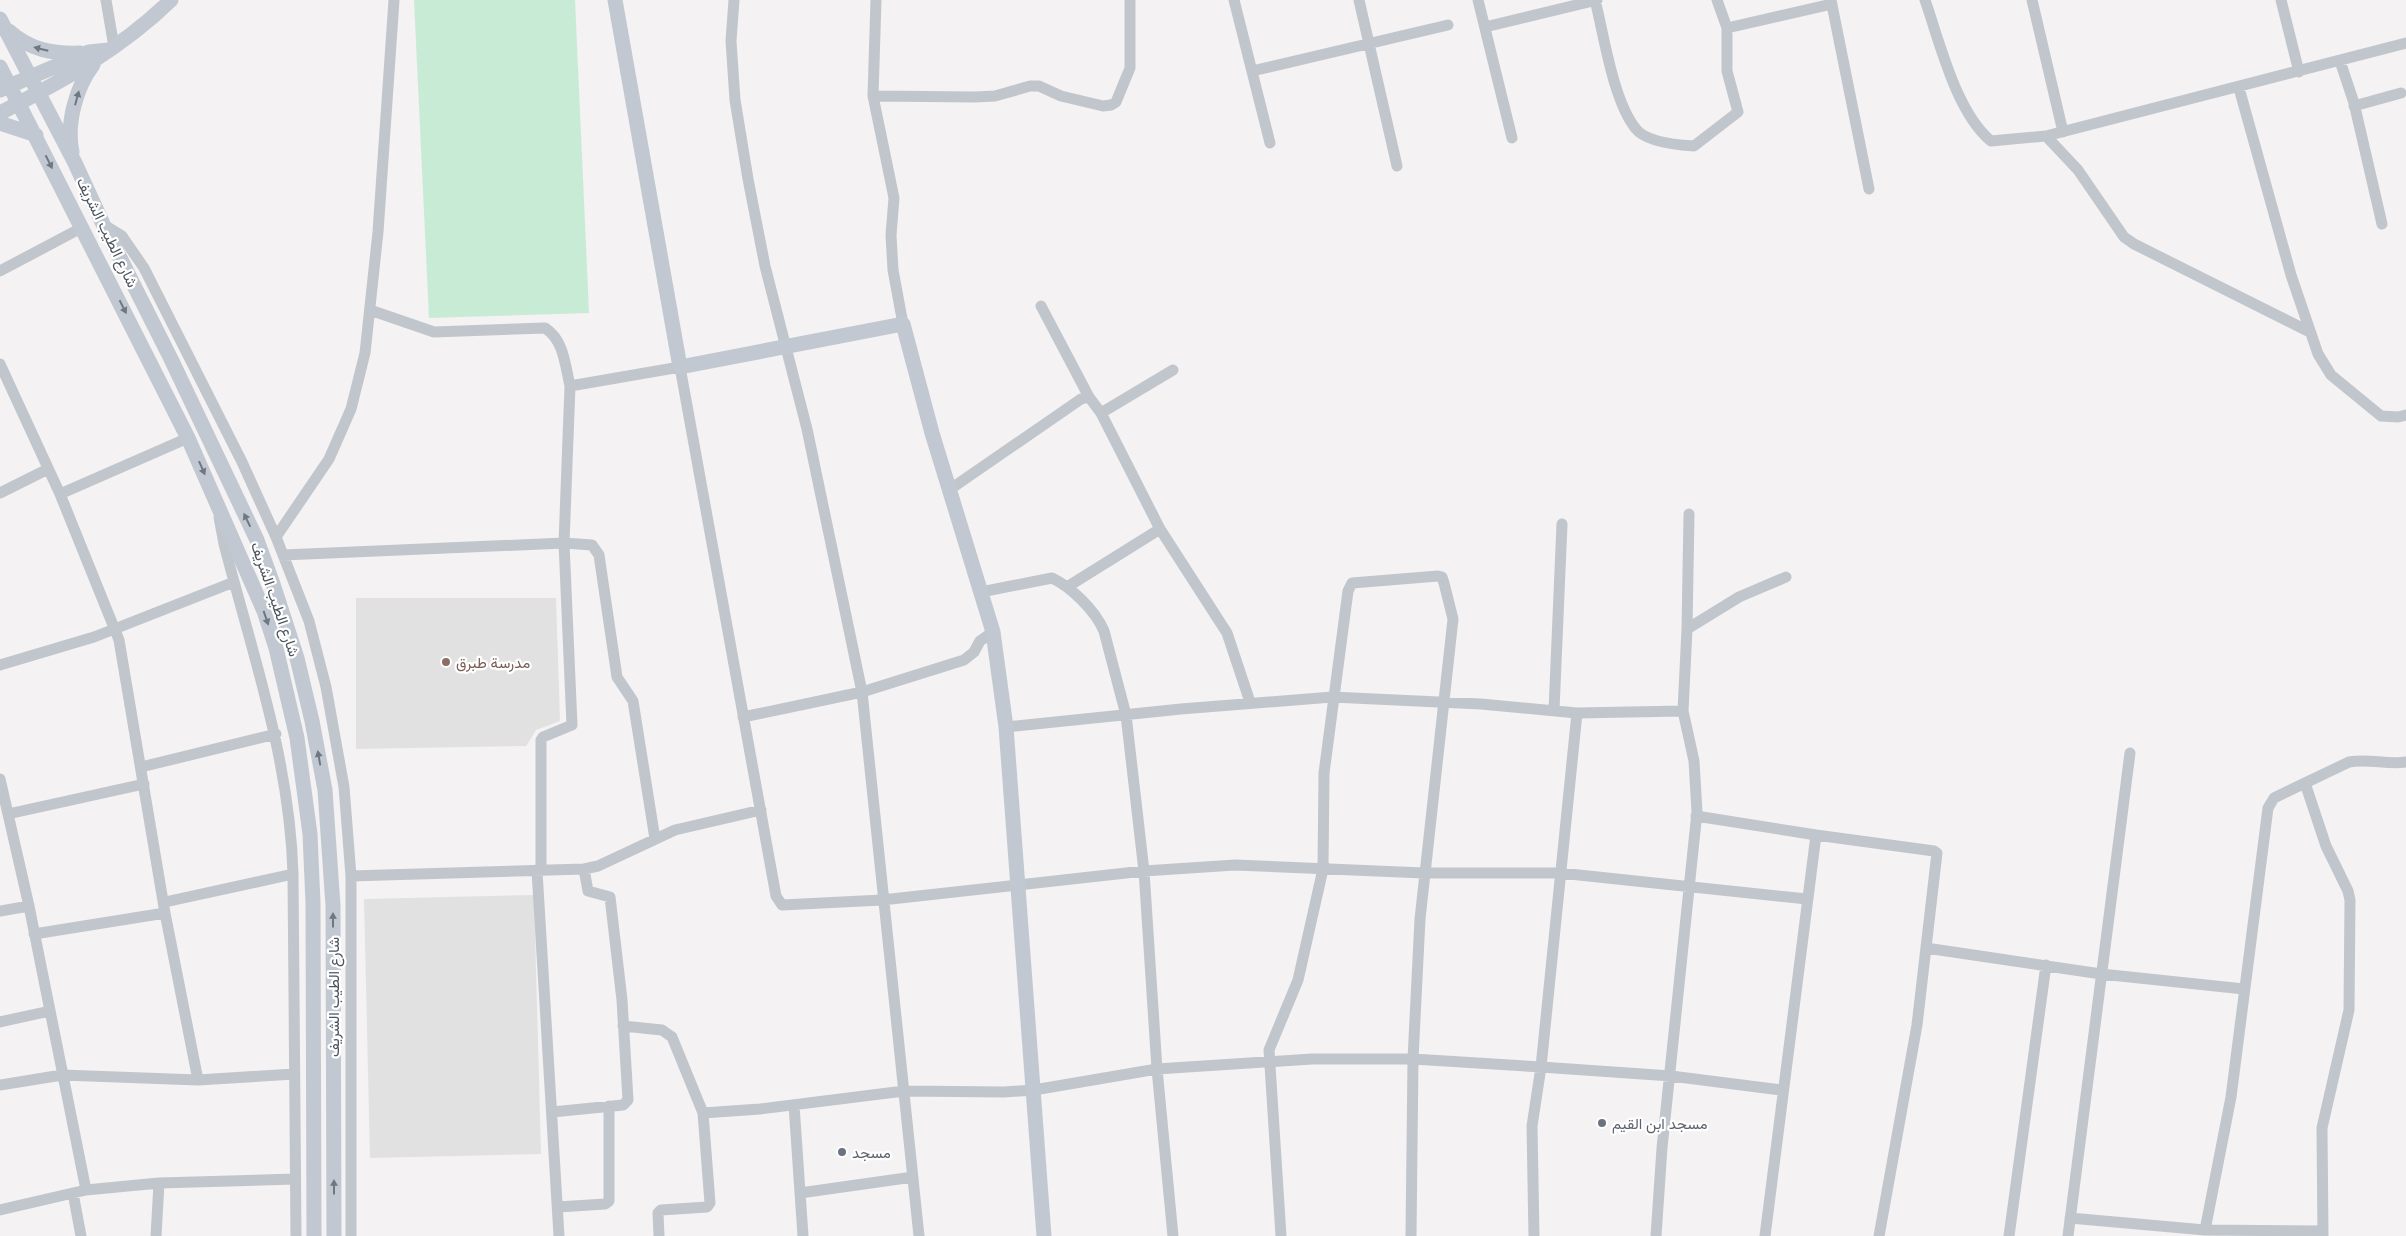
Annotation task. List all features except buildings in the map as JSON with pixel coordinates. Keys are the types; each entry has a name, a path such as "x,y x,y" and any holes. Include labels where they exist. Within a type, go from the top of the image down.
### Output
{"main road":[{"path":"5,87 30,76 92,57 111,48 147,24 171,0"},
{"path":"615,0 680,367 787,348 903,324 949,490 993,632 1006,727 1044,1236"},
{"path":"1,21 17,38 40,50 92,57"},
{"name":"شارع الطيب الشريف","path":"1,21 75,163 257,540 284,617 312,721 325,790 333,906 334,1236"},
{"path":"0,113 39,93 92,57"},
{"path":"75,163 70,136 73,113 92,57"},
{"name":"شارع الطيب الشريف","path":"0,67 5,87 19,103 36,135 188,438 217,500 264,611 276,648 295,729 305,787 310,834 313,903 314,1236"},
{"path":"0,124 36,135"}],"street":[{"path":"106,0 111,48"},
{"path":"276,537 329,459 351,409 365,353 378,232 394,0"},
{"path":"734,0 731,41 735,100 765,266 787,348 862,692 918,1236"},
{"path":"876,0 873,96 894,198 891,235 893,270 903,324"},
{"path":"873,96 981,97 1040,86 1062,96 1102,106 1110,105 1116,102 1130,68 1130,0"},
{"path":"1234,0 1270,143"},
{"path":"1359,0 1397,166"},
{"path":"1478,0 1512,138"},
{"path":"1485,26 1596,0 1612,71 1624,106 1636,129 1652,138 1694,146 1737,113 1738,109 1727,71 1727,28 1718,0"},
{"path":"1925,0 1953,82 1978,131 1991,141 2046,136 2064,132 2406,43"},
{"path":"2032,0 2064,132"},
{"path":"2281,0 2298,72"},
{"path":"1727,28 1832,2 1869,189"},
{"path":"1252,71 1448,25"},
{"path":"2340,61 2354,106 2382,224"},
{"path":"2239,88 2291,275 2318,354 2331,375 2381,416 2398,418 2406,415"},
{"path":"2354,106 2401,93"},
{"path":"2046,136 2078,170 2124,236 2134,244 2310,332"},
{"path":"103,224 122,236 144,268 242,462 276,537 308,621 333,716 344,787 351,876 351,1236"},
{"path":"0,270 83,227"},
{"path":"1041,306 1089,397 1101,413 1160,529 1227,633 1250,702"},
{"path":"370,310 434,332 544,328 553,333 559,342 570,386 564,543 572,725 543,737 541,740 539,870 546,1043 559,1236"},
{"path":"0,364 60,494 115,628 122,652 165,908 198,1080"},
{"path":"570,386 680,367 776,896 782,905 882,900 1144,871 1235,866 1424,873 1560,873 1807,899"},
{"path":"1101,413 1173,370"},
{"path":"949,490 1081,399 1089,397"},
{"path":"60,494 188,438"},
{"path":"0,493 48,469"},
{"path":"217,500 221,530 234,582 276,734 291,823 296,1236"},
{"path":"1656,1236 1662,1148 1671,1076 1696,816 1694,761 1683,711 1687,629 1689,514"},
{"path":"1554,710 1562,524"},
{"path":"1067,587 1160,529"},
{"path":"283,555 564,543 592,544 597,549 616,676 633,701 655,839"},
{"path":"1281,1236 1268,1062 1272,1040 1298,980 1323,869 1323,778 1332,697 1350,584 1438,576 1442,577 1453,615 1424,873 1412,1060 1411,1236"},
{"path":"1687,629 1739,597 1786,577"},
{"path":"981,592 1049,578 1067,587 1101,624 1126,715 1144,871 1157,1069 1173,1236"},
{"path":"0,664 70,645 234,582"},
{"path":"743,717 862,692 964,660 974,652 980,641 993,632"},
{"path":"1006,727 1250,702 1332,697 1577,713 1683,711"},
{"path":"1534,1236 1532,1126 1541,1067 1577,713"},
{"path":"141,767 276,734"},
{"path":"2068,1236 2130,753"},
{"path":"2205,1230 2231,1097 2268,808 2274,798 2349,762 2357,760 2388,764 2406,762"},
{"path":"0,779 6,819 29,906 86,1190"},
{"path":"2070,1218 2205,1230 2323,1234 2322,1128 2349,1010 2350,900 2348,891 2326,846 2305,783"},
{"path":"6,819 144,784"},
{"path":"351,876 584,869 597,866 675,830 761,810"},
{"path":"1696,816 1936,852 1917,1025 1878,1236"},
{"path":"1764,1236 1816,835"},
{"path":"552,1112 623,1105 628,1100 623,1026 610,898 588,891 584,869"},
{"path":"34,934 165,908 293,874"},
{"path":"0,912 29,906"},
{"path":"1926,948 2101,974 2244,989"},
{"path":"2010,1236 2046,965"},
{"path":"0,1022 50,1011"},
{"path":"623,1026 662,1030 672,1036 703,1113 710,1205 661,1210 658,1213 659,1236"},
{"path":"703,1113 794,1105 904,1091 1004,1092 1034,1090 1157,1069 1312,1059 1412,1060 1541,1067 1671,1076 1782,1090"},
{"path":"0,1085 62,1075 198,1080 294,1074"},
{"path":"794,1105 803,1236"},
{"path":"558,1207 605,1204 609,1201 609,1106"},
{"path":"800,1193 913,1177"},
{"path":"0,1210 86,1190 159,1183 295,1179"},
{"path":"156,1236 159,1183"},
{"path":"72,1193 81,1236"}],"shaded area":[{"path":"356,598 556,598 560,721 536,730 526,746 356,749"},
{"path":"534,895 541,1154 370,1158 364,899"}],"green space":[{"path":"414,0 575,0 589,313 429,318"}],"place":[{"name":"مدرسة طبرق","path":"446,662"},
{"name":"مسجد ابن القيم","path":"1602,1123"},
{"name":"مسجد","path":"842,1152"}]}
